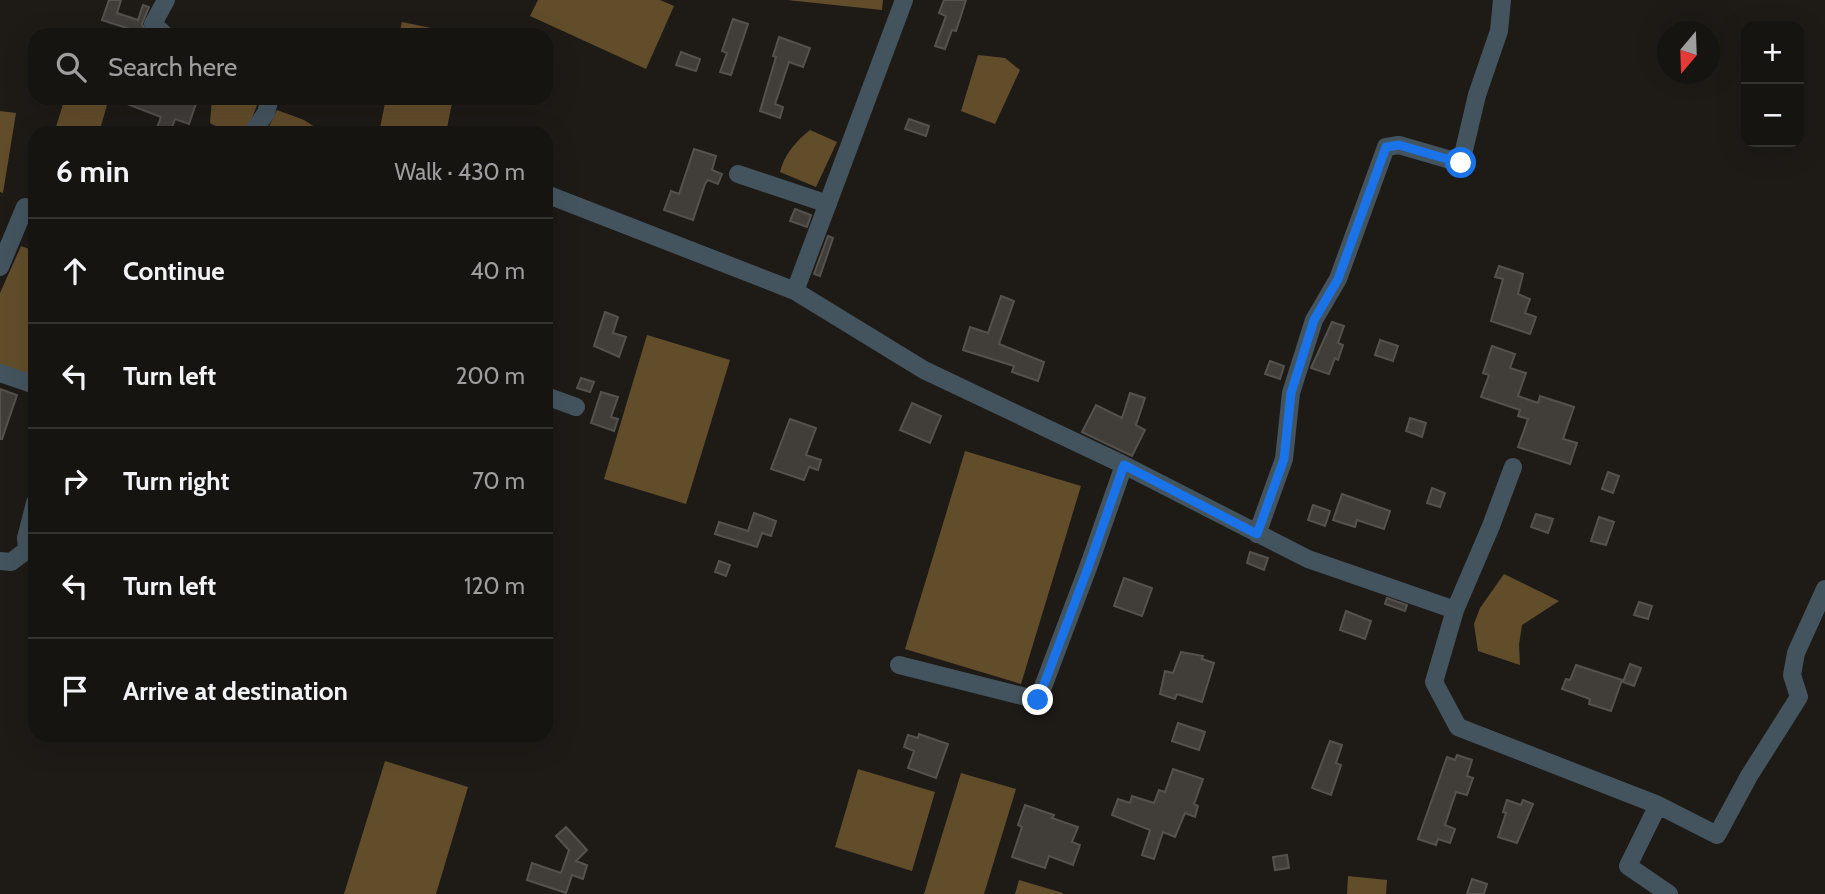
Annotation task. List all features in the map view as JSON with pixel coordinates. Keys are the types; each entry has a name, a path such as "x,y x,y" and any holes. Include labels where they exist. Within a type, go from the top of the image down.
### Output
{"street":[{"path":"157,28 153,24 166,0"},
{"path":"796,291 904,0"},
{"path":"1257,534 1284,459 1291,393 1314,320 1338,279 1386,147 1399,145 1461,163 1477,94 1499,31 1502,0"},
{"path":"257,126 268,105"},
{"path":"738,174 828,204"},
{"path":"553,197 796,291 924,370 1124,465 1308,559 1455,610"},
{"path":"0,267 25,207"},
{"path":"0,373 28,383"},
{"path":"553,399 576,407"},
{"path":"899,665 1038,700 1124,465"},
{"path":"1513,467 1455,610 1434,682 1458,727 1658,805 1717,835 1749,776 1799,696 1792,675 1796,653 1825,589"},
{"path":"0,561 11,562 27,550 28,530"},
{"path":"1658,805 1628,866 1669,894"}],"shaded area":[{"path":"538,0 660,0 674,6 646,69 530,16"},
{"path":"787,0 883,0 882,10"},
{"path":"402,22 431,28 401,28"},
{"path":"978,55 1005,58 1020,70 995,124 961,111"},
{"path":"63,105 107,105 101,126 56,126"},
{"path":"211,105 257,105 249,126 216,126 210,123"},
{"path":"385,105 452,105 447,126 380,126"},
{"path":"277,110 313,126 269,126"},
{"path":"0,111 16,113 3,193 0,192"},
{"path":"810,130 837,142 816,187 780,172 791,149"},
{"path":"21,246 28,248 28,374 0,365 0,293"},
{"path":"647,335 730,360 686,504 604,479"},
{"path":"965,451 1081,486 1021,684 905,649"},
{"path":"1504,574 1559,601 1522,625 1520,665 1478,651 1474,624 1480,608"},
{"path":"385,761 468,787 436,894 344,894"},
{"path":"858,769 935,792 912,871 835,847"},
{"path":"961,773 1016,789 984,894 924,894"},
{"path":"1348,876 1387,880 1386,894 1347,894"},
{"path":"1019,880 1063,893 1015,894"}],"building":[{"path":"109,0 121,0 117,13 138,20 143,5 149,7 142,24 144,28 127,28 102,20"},
{"path":"944,0 966,0 956,31 952,30 945,49 935,46 946,16 939,13"},
{"path":"733,19 748,24 731,75 720,72 727,53 722,51"},
{"path":"779,37 810,48 803,67 789,62 775,104 783,107 780,118 760,111"},
{"path":"681,52 700,59 696,71 676,65"},
{"path":"130,105 196,105 189,124 175,119 172,126 158,126 161,117"},
{"path":"909,119 929,126 926,136 905,129"},
{"path":"694,149 716,156 712,170 722,174 718,184 708,180 705,184 693,220 664,210 671,191 679,194"},
{"path":"795,209 811,215 807,227 790,221"},
{"path":"828,236 833,238 820,276 814,274"},
{"path":"1499,266 1523,274 1518,294 1530,299 1525,313 1536,317 1530,334 1491,321 1503,279 1495,277"},
{"path":"1001,296 1014,301 999,344 1044,362 1038,381 1012,372 1014,366 963,350 970,327 988,333"},
{"path":"605,312 618,317 613,333 626,337 619,357 594,346"},
{"path":"1332,322 1344,326 1338,343 1343,345 1329,374 1311,368"},
{"path":"1380,340 1398,346 1393,361 1375,355"},
{"path":"1492,346 1515,354 1510,368 1526,373 1518,396 1538,403 1540,396 1574,407 1563,439 1577,443 1570,464 1518,447 1528,419 1518,416 1520,410 1481,397 1489,375 1483,373"},
{"path":"1270,361 1284,366 1280,379 1265,374"},
{"path":"581,378 594,382 590,392 577,388"},
{"path":"0,389 17,395 2,439 0,439"},
{"path":"601,392 618,397 611,417 618,419 614,431 591,423"},
{"path":"1130,393 1145,398 1136,425 1145,430 1132,456 1082,432 1096,405 1122,418"},
{"path":"912,403 941,416 930,443 900,430"},
{"path":"1410,418 1426,423 1422,437 1406,431"},
{"path":"790,419 816,428 806,455 821,460 818,470 809,467 804,480 771,469"},
{"path":"1608,472 1619,476 1613,493 1602,489"},
{"path":"1432,488 1445,493 1440,507 1427,503"},
{"path":"1342,494 1390,511 1384,529 1357,520 1355,527 1333,520"},
{"path":"1313,505 1330,511 1325,526 1308,520"},
{"path":"754,513 776,521 771,536 762,533 757,547 715,534 719,522 748,531"},
{"path":"1536,514 1553,519 1548,533 1531,527"},
{"path":"1599,517 1614,522 1606,545 1591,541"},
{"path":"1250,552 1268,558 1264,570 1247,563"},
{"path":"719,561 730,565 726,576 715,572"},
{"path":"1124,578 1152,588 1142,616 1114,606"},
{"path":"1387,598 1407,605 1405,611 1385,604"},
{"path":"1639,602 1652,606 1648,619 1634,615"},
{"path":"1346,611 1371,621 1365,639 1340,630"},
{"path":"1181,652 1203,656 1202,659 1214,663 1202,702 1177,694 1175,699 1160,694 1165,671 1173,673"},
{"path":"1630,664 1641,668 1634,686 1623,682"},
{"path":"1576,665 1622,680 1611,711 1589,704 1590,699 1562,689 1566,679 1570,680"},
{"path":"1178,723 1205,732 1199,750 1172,741"},
{"path":"919,734 948,744 936,778 908,768 914,751 904,747 908,735 918,738"},
{"path":"1330,741 1342,745 1336,763 1341,765 1331,795 1312,788"},
{"path":"1457,755 1472,760 1467,776 1473,778 1467,795 1456,792 1445,825 1455,829 1450,843 1438,839 1436,845 1418,839 1447,757 1455,760"},
{"path":"1173,769 1203,779 1194,804 1198,806 1195,817 1185,813 1175,837 1163,832 1154,859 1142,855 1150,830 1112,815 1118,799 1130,803 1132,796 1154,803 1159,790 1165,792"},
{"path":"1507,800 1521,805 1523,800 1533,804 1517,843 1498,837 1506,813 1503,812"},
{"path":"1025,805 1078,827 1072,842 1080,845 1073,865 1049,856 1045,868 1012,857 1022,827 1018,825"},
{"path":"566,827 587,850 576,861 587,865 583,879 572,875 566,893 527,880 532,863 561,873 569,850 556,836"},
{"path":"1287,855 1289,868 1275,870 1273,857"},
{"path":"1472,879 1487,884 1484,894 1467,894"}],"route":[{"path":"1038,700 1124,465 1257,534 1284,459 1291,393 1314,320 1338,279 1386,147 1399,145 1461,163"}]}
